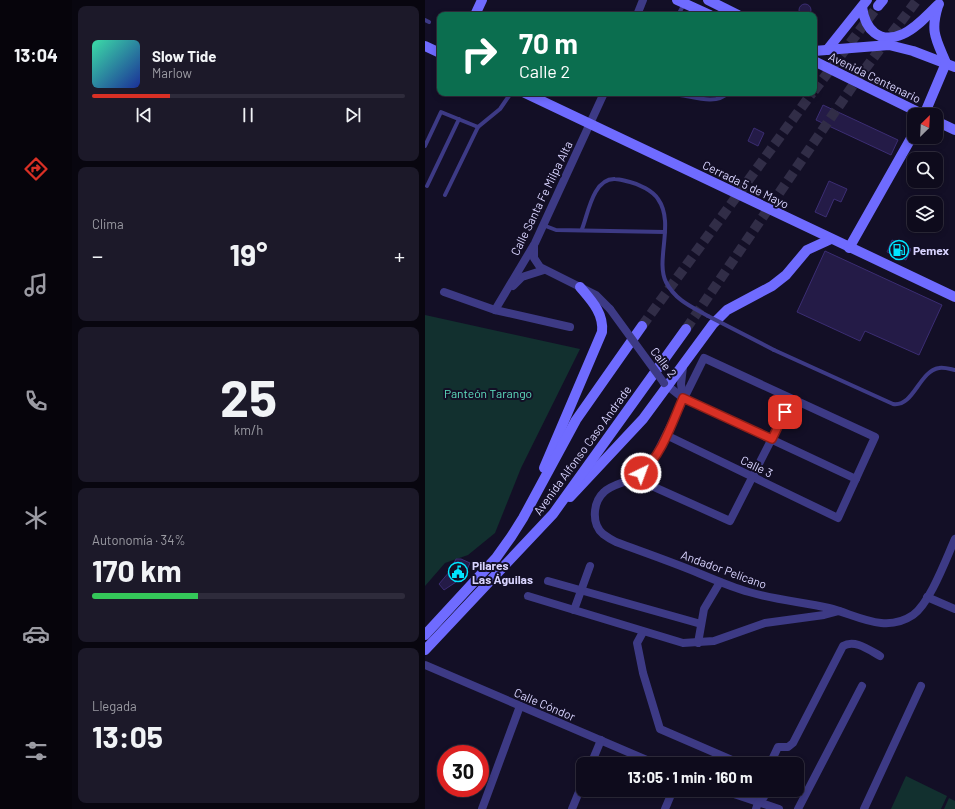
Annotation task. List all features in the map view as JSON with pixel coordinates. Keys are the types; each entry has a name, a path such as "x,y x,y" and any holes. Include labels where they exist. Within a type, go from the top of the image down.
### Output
{"main road":[{"path":"476,12 482,0"},
{"path":"707,0 732,12"},
{"path":"681,2 703,12"},
{"path":"865,4 864,18 872,31 879,35 891,37 903,34 914,27 940,2"},
{"path":"940,2 933,21 934,34 950,65"},
{"path":"827,50 865,4"},
{"path":"817,51 889,45 913,50 950,65"},
{"path":"425,46 437,52"},
{"name":"Avenida Centenario","path":"817,62 910,108"},
{"path":"928,108 950,65"},
{"name":"Cerrada 5 de Mayo","path":"531,96 955,297"},
{"path":"943,124 955,130"},
{"path":"849,248 908,144"},
{"path":"553,514 578,490 643,419 666,385 683,367 713,324 727,310 772,286 786,275 807,250 831,239"},
{"path":"525,514 602,332 602,322 599,313 580,287"},
{"name":"Avenida Alfonso Caso Andrade","path":"425,635 496,558 525,514 576,420 642,326"},
{"name":"Avenida Alfonso Caso Andrade","path":"425,650 553,514 686,329"}],"street":[{"path":"638,12 643,0"},
{"name":"Calle Santa Fe Milpa Alta","path":"495,310 535,243 603,96"},
{"path":"500,300 522,277 544,270 534,258 535,243"},
{"name":"Calle 2","path":"544,270 601,299 666,385 683,398 856,479"},
{"path":"445,292 495,310 570,327"},
{"path":"792,399 730,521 635,478 647,468 656,455 704,358 875,437 856,479"},
{"path":"683,367 681,384 683,398"},
{"name":"Calle 3","path":"666,435 839,518 856,479"},
{"name":"Andador Pelícano","path":"635,478 610,487 603,492 597,502 595,512 596,525 602,534 616,542 667,560 720,582 773,599 840,611 865,620 885,624 898,622 912,615 922,606 951,558 955,539"},
{"path":"573,610 590,566"},
{"path":"548,581 701,624"},
{"path":"698,643 704,609 720,582"},
{"path":"528,596 683,643 714,641 765,623 824,615 840,611"},
{"path":"927,597 955,609"},
{"path":"643,632 637,643 643,673 660,730 725,757"},
{"path":"773,757 778,747 788,747 793,743 843,646 849,643 857,644 880,656"},
{"name":"Calle Cóndor","path":"425,665 640,757"},
{"path":"798,809 862,686"},
{"path":"864,809 921,686"},
{"path":"482,809 520,706"},
{"path":"594,757 601,740"},
{"path":"572,809 577,797"},
{"path":"665,809 670,797"},
{"path":"737,797 757,806 776,808"},
{"path":"757,806 763,797"},
{"path":"768,797 776,808"}],"lane":[{"path":"679,12 681,2"},
{"path":"445,195 478,127 500,109 509,96"},
{"path":"688,96 721,99 724,96"},
{"path":"425,146 441,112 478,127"},
{"path":"427,186 459,119"},
{"path":"582,229 599,186 614,179 634,183 649,190 658,198 663,210 665,232 663,266 665,280 671,291 684,303 774,350 893,404 899,404 905,401 931,371 939,368 955,370"},
{"path":"543,225 556,230 582,229 665,232"}],"green space":[{"name":"Panteón Tarango","path":"425,315 580,349 521,468 495,533 468,555 445,563 425,586"},
{"path":"906,776 947,796 941,809 891,809"},
{"path":"949,798 955,801 955,809 944,809"}],"building":[{"path":"803,4 810,5 811,12 799,12 800,5"},
{"path":"823,105 898,140 891,155 816,120"},
{"path":"754,128 764,133 758,146 748,141"},
{"path":"829,181 847,189 841,202 834,199 826,217 815,212"},
{"name":"Pemex","path":"892,240 911,249 906,260 887,252"},
{"path":"825,251 942,305 919,355 865,331 860,341 797,312"},
{"path":"456,559 461,559 470,563 462,581 459,580 444,590 439,584 450,571"}],"tunnel":[{"path":"686,329 856,81 917,0"},
{"path":"817,87 878,6"},
{"path":"642,326 810,96"}],"place":[{"name":"Pemex","path":"899,250"},
{"name":"Pilares Las Águilas","path":"458,572"}],"route":[{"path":"641,473 647,468 656,455 683,398 772,439 785,412"}]}
